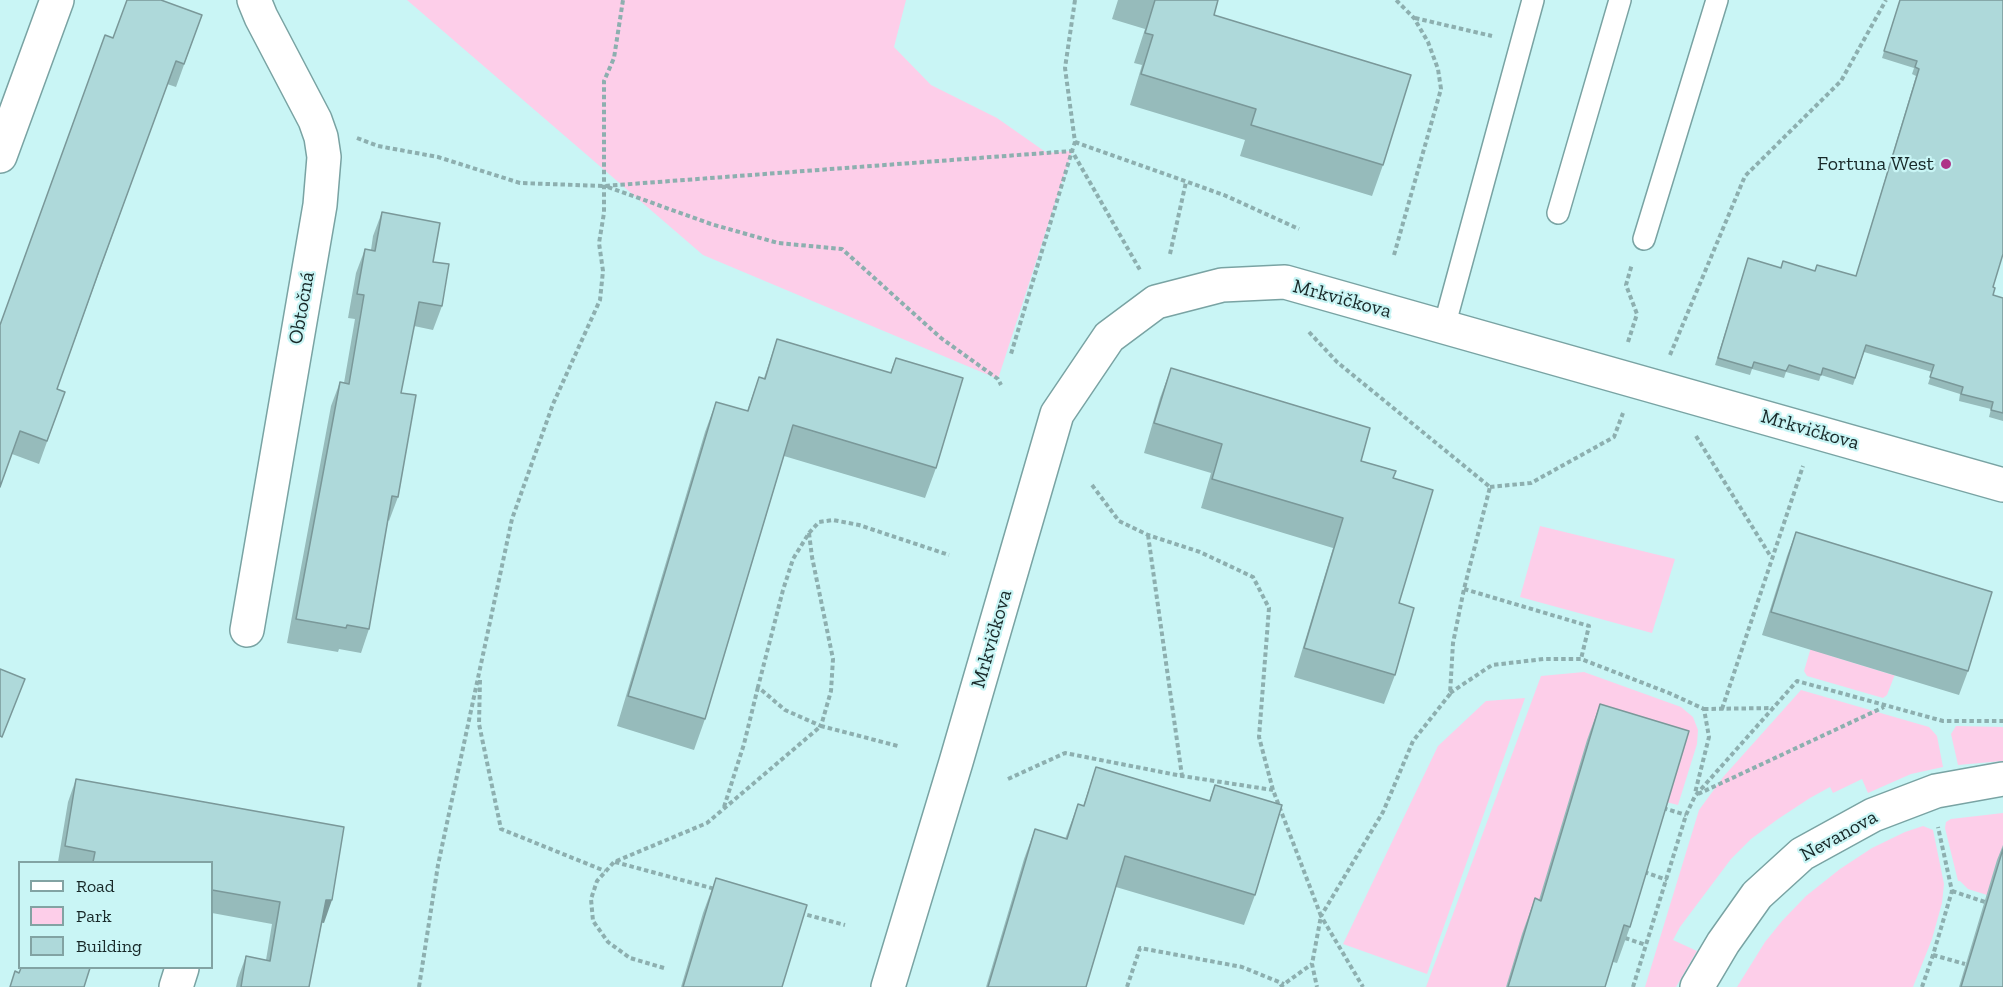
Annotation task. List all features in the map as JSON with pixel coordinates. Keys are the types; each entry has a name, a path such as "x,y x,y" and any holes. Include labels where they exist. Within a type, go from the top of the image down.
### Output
{"street":[{"path":"0,156 57,0"},
{"name":"Obtočná","path":"247,630 320,206 324,158 321,137 315,120 266,28 254,0"},
{"name":"Mrkvičkova","path":"888,987 956,762 1056,414 1109,337 1156,302 1222,285 1285,282 1635,381 1668,374 2003,485"},
{"name":"Nevanova","path":"1697,987 1723,943 1757,895 1802,854 1873,815 1936,791 2003,779"},
{"path":"176,987 182,969"}],"lane":[{"path":"1444,327 1533,0"},
{"path":"1558,213 1620,0"},
{"path":"1639,246 1717,0"}],"path":[{"path":"419,987 438,865 512,519 553,404 600,300 603,271 599,243 604,213 604,81 614,58 623,0"},
{"path":"1011,354 1075,142 1065,68 1075,0"},
{"path":"1394,255 1441,89 1438,69 1428,42 1414,18 1396,0"},
{"path":"1772,558 1668,374 1745,176 1841,81 1886,0"},
{"path":"1414,18 1487,35"},
{"path":"315,120 378,146 438,157 520,183 604,186 1072,151"},
{"path":"1075,142 1224,195 1299,228"},
{"path":"1072,151 1156,302"},
{"path":"1170,254 1186,182"},
{"path":"604,186 711,224 778,243 842,249 941,338 998,379 1001,385"},
{"path":"1627,346 1636,314 1626,285 1639,246"},
{"path":"1309,332 1337,362 1490,487 1532,483 1614,437 1635,381"},
{"path":"1092,485 1119,521 1148,535 1200,552 1253,577 1269,608 1258,737 1273,790 1321,916 1364,987"},
{"path":"1450,694 1453,644 1464,589 1490,487"},
{"path":"723,810 744,744 783,590 793,560 809,533 819,522 833,520 859,525 949,555"},
{"path":"1722,709 1783,523"},
{"path":"664,968 630,958 608,942 593,921 591,898 597,881 614,862 707,823 821,726 831,691 833,659 809,533"},
{"path":"1148,535 1182,776"},
{"path":"1464,589 1589,626 1581,659"},
{"path":"1317,987 1312,964 1321,916 1383,812 1413,741 1450,694 1492,665 1544,659 1581,659 1670,693 1704,709 1774,708"},
{"path":"480,671 479,724 501,829 605,872"},
{"path":"1695,796 1797,681 1943,721 2003,721"},
{"path":"758,687 785,710 821,726 898,746"},
{"path":"1695,796 1885,706"},
{"path":"1633,987 1686,816 1695,796 1708,737 1704,709"},
{"path":"1008,779 1065,753 1182,776 1273,790"},
{"path":"1664,808 1686,816"},
{"path":"1922,987 1934,955 1952,891 1938,825"},
{"path":"614,862 724,892"},
{"path":"1644,872 1667,880"},
{"path":"1952,891 1985,902"},
{"path":"790,910 845,925"},
{"path":"1625,938 1646,945"},
{"path":"1126,987 1140,948 1242,967 1282,986 1312,964"},
{"path":"1934,955 1965,964"}],"green space":[{"path":"407,0 906,0 894,47 931,85 997,118 1047,153 1072,151 998,379 703,255"},
{"path":"1540,526 1675,559 1652,633 1520,597"},
{"path":"1812,644 1828,655 1893,675 1897,669 1887,695 1883,698 1807,676 1804,671"},
{"path":"1584,672 1681,707 1693,717 1698,730 1697,744 1678,805 1666,802 1528,936 1506,987 1426,987 1541,676"},
{"path":"1801,690 1929,727 1937,736 1943,767 1911,774 1868,793 1862,779 1833,793 1830,787 1778,819 1751,839 1731,859 1680,927 1673,940 1697,951 1676,987 1645,987 1699,810 1724,776"},
{"path":"1525,698 1427,974 1343,944 1438,746 1486,701"},
{"path":"1956,726 2003,727 2003,761 1958,765 1951,734"},
{"path":"2003,813 2003,862 1997,861 1987,895 1968,889 1958,881 1945,828 1946,822 1951,819"},
{"path":"1923,826 1933,830 1944,884 1942,903 1932,939 1913,987 1737,987 1765,942 1806,896 1840,869 1872,848"}],"building":[{"path":"127,0 161,0 202,15 184,64 176,61 99,271 57,389 65,392 47,441 20,431 0,487 0,325 105,35 113,38"},
{"path":"1155,0 1218,0 1214,15 1411,75 1383,165 1251,125 1256,109 1141,74 1153,35 1145,33"},
{"name":"Fortuna West","path":"1900,0 2003,0 2003,254 1993,287 1995,288 1993,295 2003,298 2003,413 1991,410 1993,402 1961,394 1963,387 1930,377 1934,365 1866,345 1855,378 1823,368 1821,375 1789,365 1786,371 1754,362 1752,368 1718,358 1748,258 1781,268 1783,261 1815,271 1817,265 1856,276 1919,69 1915,67 1917,61 1884,51"},
{"path":"382,212 440,223 433,262 449,264 442,306 419,302 401,393 416,395 398,497 392,496 369,629 347,625 346,628 296,619 340,382 349,384 364,295 357,294 365,249 375,251"},
{"path":"777,339 891,373 896,358 963,378 936,468 793,425 705,719 628,696 716,402 748,411 759,377 765,379"},
{"path":"1171,368 1370,428 1361,461 1396,471 1393,478 1433,490 1399,603 1414,608 1395,675 1304,648 1343,518 1212,479 1222,444 1154,423"},
{"path":"1796,532 1992,592 1968,671 1771,612"},
{"path":"0,669 25,679 2,737 0,736"},
{"path":"1600,704 1689,731 1630,927 1624,925 1605,987 1508,987 1535,898 1541,901"},
{"path":"1096,767 1210,801 1215,785 1282,805 1255,895 1125,856 1086,987 988,987 1035,829 1067,839 1078,804 1084,806"},
{"path":"76,779 344,827 332,900 326,900 309,987 241,987 246,956 270,961 280,902 213,890 213,861 93,861 95,852 65,846"},
{"path":"2003,849 2003,987 1961,987"},
{"path":"716,878 807,905 782,987 683,987"},
{"path":"21,969 90,969 84,987 10,987 15,971 19,973"}],"place":[{"name":"Fortuna West","path":"1946,164"}]}
